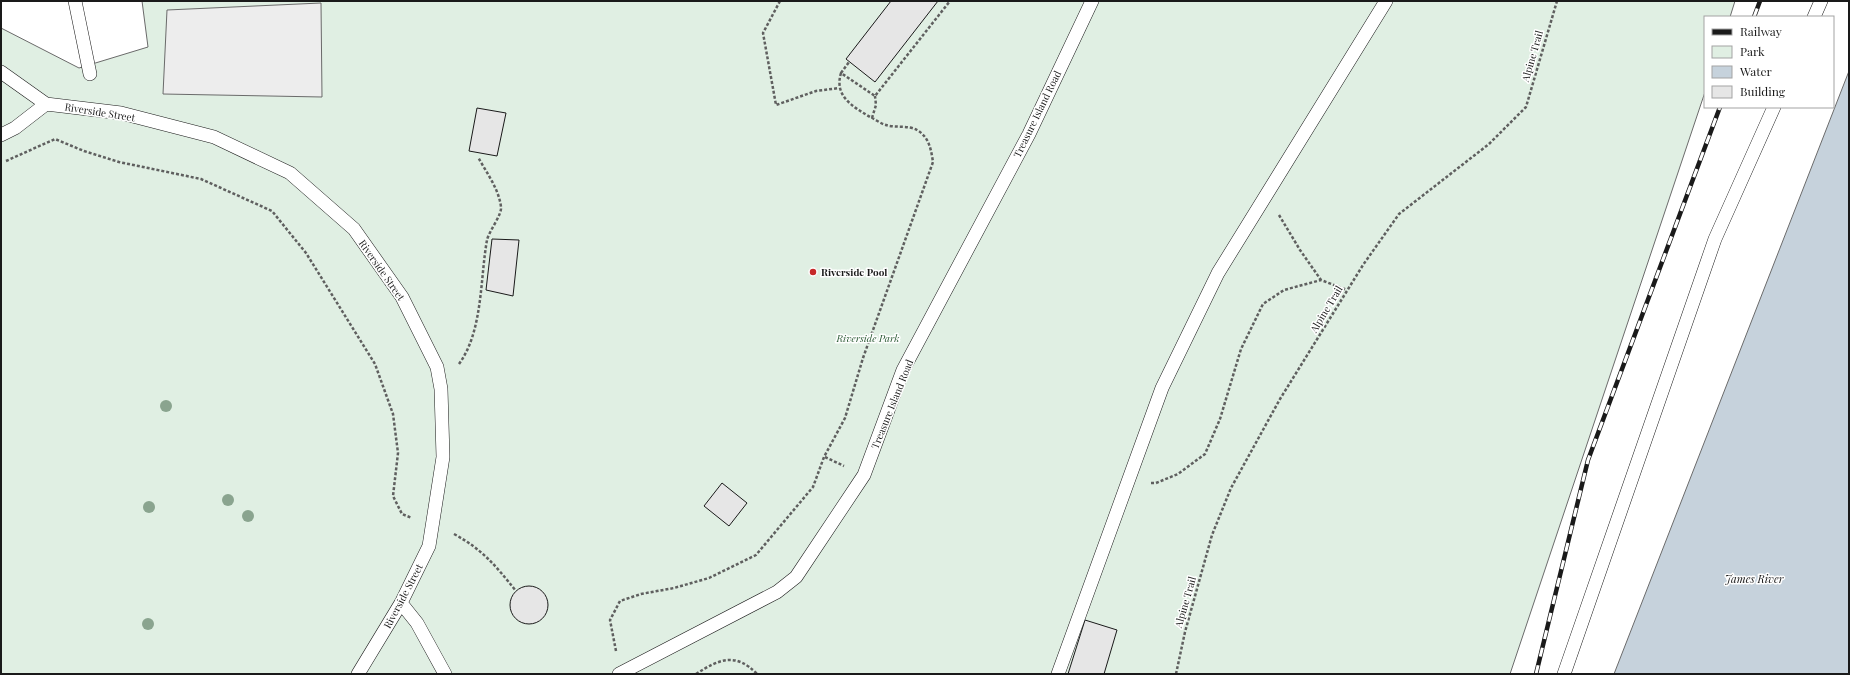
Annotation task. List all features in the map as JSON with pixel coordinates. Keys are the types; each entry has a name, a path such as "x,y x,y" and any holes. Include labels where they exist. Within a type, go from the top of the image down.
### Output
{"lane":[{"path":"75,1 90,74"},
{"name":"Treasure Island Road","path":"621,673 777,592 796,577 864,475 904,370 1029,134 1092,1"},
{"path":"1058,674 1166,381 1218,273 1386,1"},
{"path":"1814,16 1821,1"},
{"path":"1,72 46,104 15,128 1,135"},
{"name":"Riverside Street","path":"46,104 121,113 214,137 290,173 354,229 402,297 437,368 440,389 443,457 429,546 401,603 358,674"},
{"path":"1564,674 1715,239 1774,108"},
{"path":"401,603 417,623 445,674"}],"path":[{"path":"780,1 763,33 776,106 816,91 839,88"},
{"path":"872,118 876,105 875,96 950,1"},
{"name":"Alpine Trail","path":"1176,674 1185,632 1212,535 1232,488 1280,399 1362,265 1399,214 1489,144 1526,107 1557,1"},
{"path":"621,673 610,620 620,601 641,594 674,588 709,578 756,555 813,487 824,457 845,418 862,358 933,162 930,143 916,129 885,125 854,108 843,98 839,88 839,80 841,73 849,62"},
{"path":"841,73 875,96"},
{"path":"6,161 55,139 84,151 119,162 201,179 272,211 306,253 375,364 394,414 398,453 393,496 402,514 450,532 474,546 496,565 516,591"},
{"path":"440,389 464,357 472,335 479,302 488,239 501,208 496,192 478,157"},
{"path":"1267,194 1300,250 1321,280 1347,290"},
{"path":"1129,482 1156,483 1178,474 1205,454 1220,419 1241,349 1263,304 1284,290 1321,280"},
{"path":"696,674 715,663 731,659 740,661 750,667 757,674"}],"green space":[{"name":"Riverside Park","path":"142,1 1735,1 1730,16 1704,16 1704,95 1510,674 1,674 1,28 79,68 148,47"}],"shaded area":[{"path":"321,3 322,97 163,94 167,10"}],"water":[{"name":"James River","path":"1849,71 1849,674 1614,674"}],"building":[{"path":"891,1 938,1 875,82 846,59"},
{"path":"477,108 506,113 497,156 469,151"},
{"path":"492,239 519,240 513,296 486,290"},
{"path":"722,483 747,503 729,526 704,506"},
{"path":"525,586 533,586 540,589 545,594 548,605 545,616 540,621 533,624 525,624 518,621 513,616 510,609 510,601 513,594 518,589"},
{"path":"1085,620 1117,630 1104,674 1068,674"}],"railway":[{"path":"1754,16 1760,1"},
{"path":"1536,674 1588,460 1720,108"}],"place":[{"name":"Riverside Pool","path":"813,272"}]}
